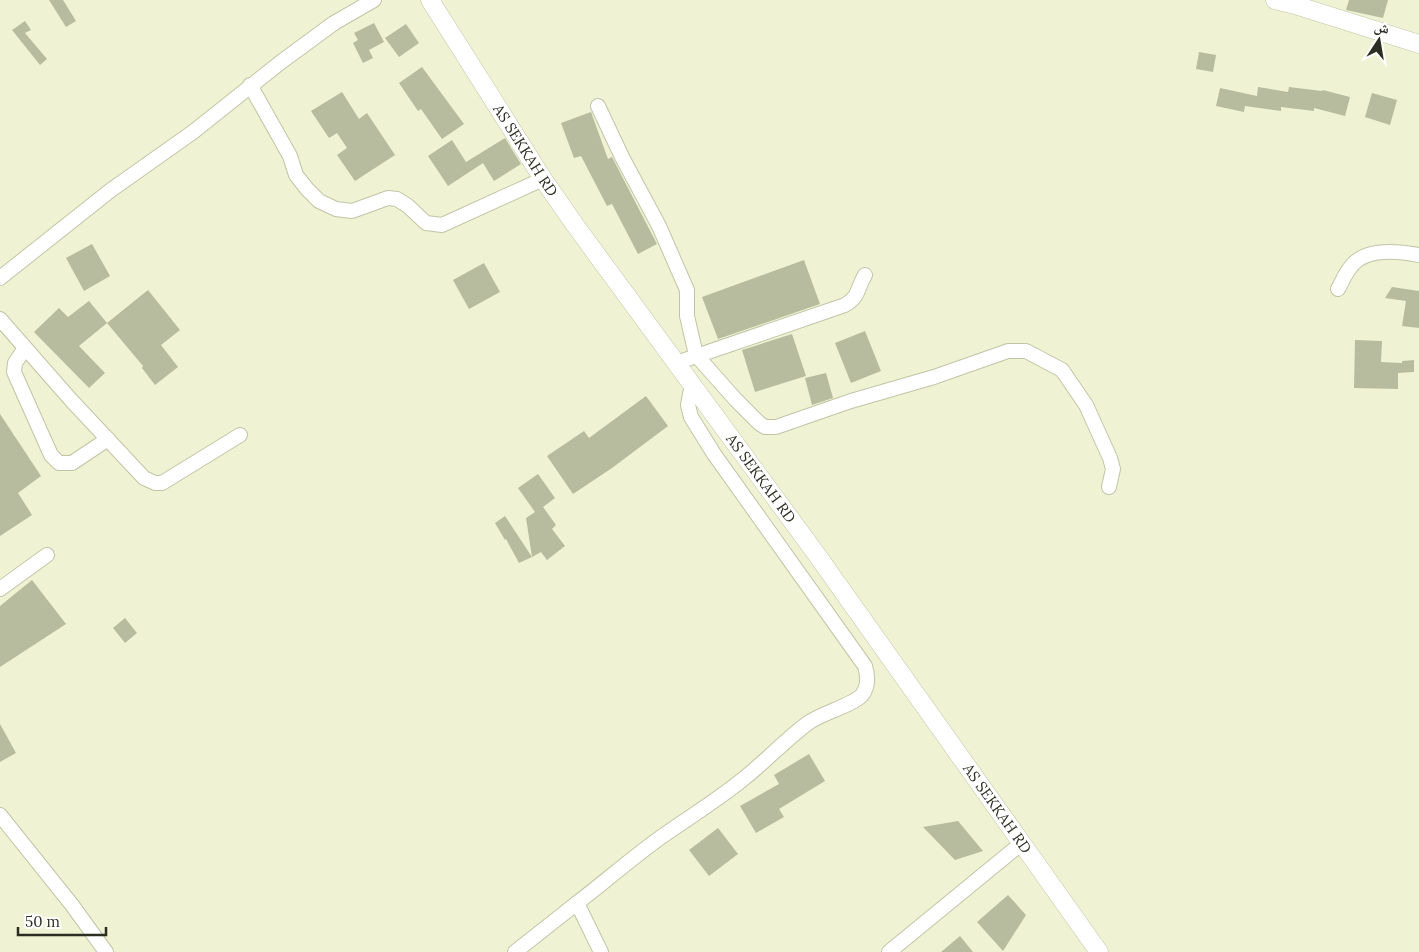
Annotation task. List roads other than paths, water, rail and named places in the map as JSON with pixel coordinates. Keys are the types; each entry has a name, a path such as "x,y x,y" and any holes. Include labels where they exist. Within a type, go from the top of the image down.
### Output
{"main road":[{"name":"AS SEKKAH RD","path":"430,0 543,179 676,364 823,563 1099,952"},
{"path":"1276,0 1419,44"}],"street":[{"path":"0,278 111,190 193,132 250,85 334,23 374,0"},
{"path":"250,85 290,156 296,175 306,189 336,209 352,211 388,198 397,199 408,206 426,223 442,225 543,179"},
{"path":"598,106 622,157 659,226 687,290 687,316 696,355 736,400 764,427 776,427 851,401 934,377 1008,351 1026,351 1062,370 1086,405 1110,458 1113,469 1109,486"},
{"path":"1338,289 1350,266 1370,254 1409,253 1419,256"},
{"path":"676,364 696,355 845,305 853,300 858,293 865,275"},
{"path":"0,319 144,478 155,483 162,483 240,435"},
{"path":"25,348 15,363 14,372 51,455 58,463 72,463 108,439"},
{"path":"515,952 663,836 763,764 788,739 810,721 830,710 852,702 861,696 866,689 868,676 865,666 714,454 691,418 688,405 692,384"},
{"path":"0,589 47,554"},
{"path":"0,815 72,905 106,952"},
{"path":"889,952 1022,844"},
{"path":"577,904 601,952"}]}
